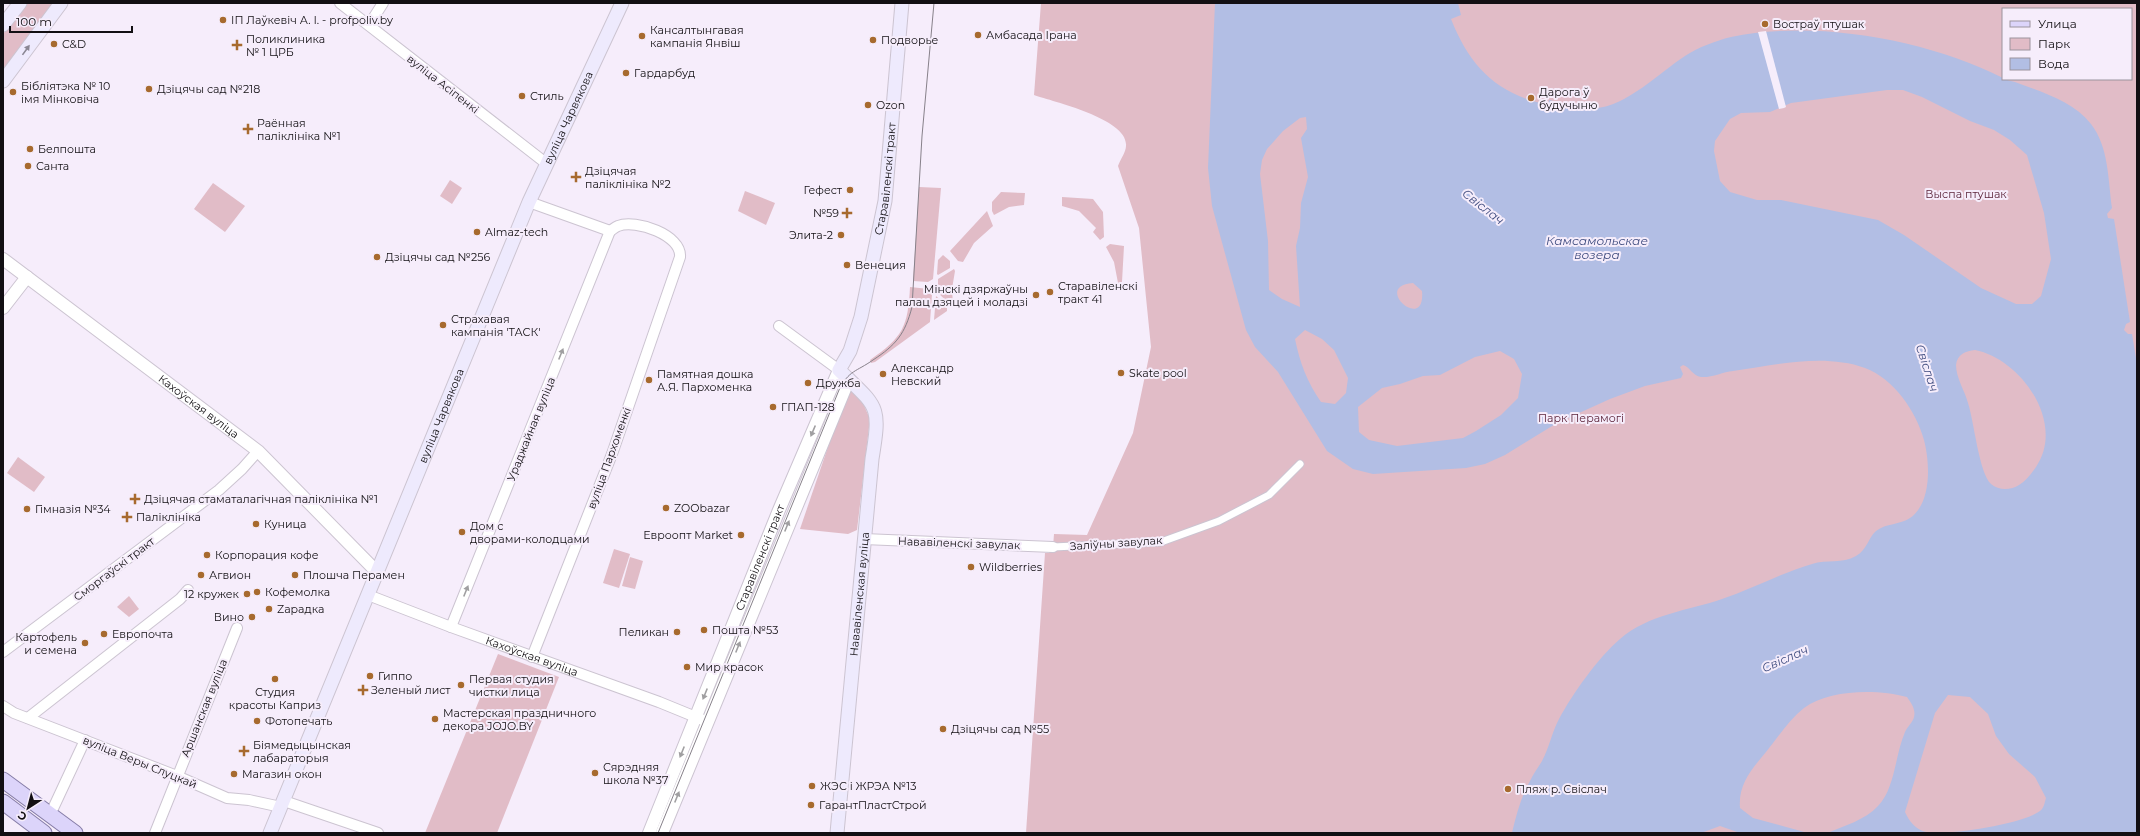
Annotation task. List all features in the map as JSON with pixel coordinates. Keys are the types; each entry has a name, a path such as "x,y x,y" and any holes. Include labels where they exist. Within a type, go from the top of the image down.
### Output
{"main road":[{"path":"3,25 20,3"},
{"path":"3,81 61,3"},
{"name":"вуліца Чарвякова","path":"270,833 529,202 622,3"},
{"name":"Старавіленскі тракт","path":"840,370 850,351 861,316 885,201 902,3"},
{"name":"Старавіленскі тракт","path":"849,379 851,368 850,351"},
{"name":"Нававіленская вуліца","path":"837,833 877,416 869,398 840,370"},
{"path":"3,780 75,833"},
{"path":"3,802 44,833"}],"street":[{"name":"вуліца Асіпенкі","path":"340,3 547,164"},
{"path":"369,25 383,3"},
{"path":"529,202 610,231"},
{"name":"вуліца Пархоменкі","path":"532,657 612,454 680,257 681,250 677,244 661,232 625,225 617,226 610,231"},
{"name":"Ураджайная вуліца","path":"451,627 610,231"},
{"name":"Кахоўская вуліца","path":"3,259 258,451 378,573"},
{"path":"3,308 27,277"},
{"path":"779,326 840,370"},
{"name":"Старавіленскі тракт","path":"649,833 779,510 840,370"},
{"name":"Старавіленскі тракт","path":"662,833 849,379"},
{"name":"Сморгаўскі тракт","path":"3,652 219,490 242,469 258,451"},
{"name":"Заліўны завулак","path":"1053,547 1161,542 1219,521 1269,496 1300,464"},
{"name":"Нававіленскі завулак","path":"864,539 1053,547"},
{"path":"28,718 180,599 188,590"},
{"name":"Кахоўская вуліца","path":"368,595 532,657 696,716 708,722"},
{"name":"Аршанская вуліца","path":"155,833 238,628"},
{"name":"вуліца Веры Слуцкай","path":"3,706 28,718 177,776 227,798 282,804 378,833"},
{"path":"50,815 85,740"}],"green space":[{"path":"27,3 54,3 3,70 3,34"},
{"name":"Парк Перамогі","path":"1041,3 2137,3 2137,833 1026,833 1045,553 1049,553 1053,547 1054,534 1087,535 1133,433 1151,347 1139,228 1118,166 1126,148 1124,136 1116,128 1103,120 1073,107 1034,95"},
{"path":"450,180 462,188 452,204 440,196"},
{"path":"213,183 245,206 225,232 194,209"},
{"path":"919,187 941,188 933,279 928,282 913,281"},
{"path":"745,191 775,203 766,225 738,211"},
{"path":"1001,192 1025,193 1024,205 1009,207 994,215 992,211 992,202"},
{"path":"1062,197 1093,199 1103,212 1104,237 1100,240 1093,232 1096,228 1079,211 1062,206"},
{"path":"987,211 993,226 974,243 963,262 958,261 950,251"},
{"path":"1110,244 1124,246 1122,282 1118,283 1114,262 1106,247"},
{"path":"943,255 950,261 950,268 938,275 938,260"},
{"path":"954,269 952,289 953,305 951,305 938,293 938,279"},
{"path":"910,287 929,289 932,294 930,322 875,362 871,363 870,360 890,345 902,330 908,312"},
{"path":"936,296 947,306 947,311 934,320"},
{"path":"851,391 862,401 870,419 857,530 848,534 800,529 844,400"},
{"path":"18,457 45,477 34,492 7,473"},
{"path":"614,549 630,554 619,588 603,583"},
{"path":"630,557 643,561 635,589 622,586"},
{"path":"129,596 139,609 129,617 117,607"},
{"path":"498,654 559,677 497,833 425,833"}],"water":[{"name":"Камсамольскае возера","path":"1215,3 1458,3 1461,15 1451,19 1467,51 1477,64 1500,86 1514,94 1548,105 1549,100 1584,107 1595,108 1607,106 1619,102 1642,88 1685,56 1719,40 1764,32 1799,30 1871,36 1941,53 2002,77 2002,80 2015,82 2056,98 2075,109 2084,116 2097,133 2107,164 2112,208 2107,214 2108,218 2114,219 2130,322 2126,324 2124,330 2128,334 2132,334 2137,364 2137,833 1936,833 1827,833 1867,815 1884,799 1891,781 1905,732 1914,717 1914,709 1907,697 1895,694 1854,692 1827,697 1804,708 1793,718 1751,771 1741,792 1740,808 1753,818 1808,833 1740,833 1720,826 1701,833 1512,833 1524,793 1542,761 1559,719 1586,676 1620,639 1643,624 1669,614 1722,599 1800,568 1823,562 1845,560 1856,556 1863,551 1871,537 1880,528 1902,522 1910,518 1917,511 1926,493 1928,471 1924,440 1915,418 1902,397 1885,380 1876,373 1865,368 1849,364 1833,361 1782,363 1705,377 1696,375 1683,365 1680,367 1683,374 1681,378 1645,386 1610,399 1557,423 1505,455 1485,464 1466,468 1373,474 1353,469 1327,451 1278,372 1255,347 1246,330 1212,206 1208,168","holes":["1887,90 1903,90 1922,97 1970,121 1994,130 2010,140 2027,155 2044,213 2051,259 2041,296 2032,304 2016,304 1981,288 1904,235 1878,220 1781,200 1757,200 1730,192 1720,181 1714,151 1715,141 1730,119 1741,113 1770,112 1791,103","1306,117 1307,129 1301,138 1308,177 1301,203 1300,228 1296,246 1300,307 1282,299 1269,290 1268,241 1260,174 1262,160 1267,149 1283,131 1300,118","1413,283 1422,291 1421,303 1416,308 1410,308 1403,304 1398,298 1397,292 1401,286","1305,330 1322,339 1334,350 1348,378 1346,393 1335,404 1321,402 1316,395 1308,380 1295,339","1975,350 1992,356 2008,366 2022,379 2034,395 2042,413 2046,431 2044,450 2036,467 2030,475 2016,487 2001,489 1994,486 1987,478 1983,469 1967,398 1956,370 1958,358 1968,351","1500,351 1514,359 1522,374 1518,398 1501,415 1463,438 1397,446 1369,440 1359,432 1358,407 1382,388 1400,384 1423,376 1440,375 1475,357","1948,695 1970,697 1988,714 1996,736 2009,754 2035,777 2046,798 2044,805 2042,809 2034,814 2005,824 1986,828 1950,832 1922,831 1913,824 1905,812 1935,713"]}],"pier":[{"path":"1766,31 1786,107 1779,109 1758,32"}],"tram line":[{"path":"658,833 839,390 846,379 853,372 881,355 894,344 903,332 912,307 922,136 934,3"}],"place":[{"name":"ІП Лаўкевіч А. І. - profpoliv.by","path":"223,20"},
{"name":"Востраў птушак","path":"1765,24"},
{"name":"Амбасада Ірана","path":"978,35"},
{"name":"Кансалтынгавая кампанія Янвіш","path":"642,36"},
{"name":"Подворье","path":"873,40"},
{"name":"C&D","path":"54,44"},
{"name":"Поликлиника № 1 ЦРБ","path":"237,45"},
{"name":"Гардарбуд","path":"626,73"},
{"name":"Дзіцячы сад №218","path":"149,89"},
{"name":"Бібліятэка № 10 імя Мінковіча","path":"13,92"},
{"name":"Стиль","path":"522,96"},
{"name":"Дарога ў будучыню","path":"1531,98"},
{"name":"Ozon","path":"868,105"},
{"name":"Раённая паліклініка №1","path":"248,129"},
{"name":"Белпошта","path":"30,149"},
{"name":"Санта","path":"28,166"},
{"name":"Дзіцячая паліклініка №2","path":"576,177"},
{"name":"Гефест","path":"850,190"},
{"name":"№59","path":"847,213"},
{"name":"Almaz-tech","path":"477,232"},
{"name":"Элита-2","path":"841,235"},
{"name":"Дзіцячы сад №256","path":"377,257"},
{"name":"Венеция","path":"847,265"},
{"name":"Старавіленскі тракт 41","path":"1050,292"},
{"name":"Мінскі дзяржаўны палац дзяцей і моладзі","path":"1036,295"},
{"name":"Страхавая кампанія 'ТАСК'","path":"443,325"},
{"name":"Skate pool","path":"1121,373"},
{"name":"Александр Невский","path":"883,374"},
{"name":"Памятная дошка А.Я. Пархоменка","path":"649,380"},
{"name":"Дружба","path":"808,383"},
{"name":"ГПАП-128","path":"773,407"},
{"name":"Дзіцячая стаматалагічная паліклініка №1","path":"135,499"},
{"name":"ZOObazar","path":"666,508"},
{"name":"Гімназія №34","path":"27,509"},
{"name":"Паліклініка","path":"127,517"},
{"name":"Куница","path":"256,524"},
{"name":"Дом с дворами-колодцами","path":"462,532"},
{"name":"Евроопт Market","path":"741,535"},
{"name":"Корпорация кофе","path":"207,555"},
{"name":"Wildberries","path":"971,567"},
{"name":"Агвион","path":"201,575"},
{"name":"Плошча Перамен","path":"295,575"},
{"name":"Кофемолка","path":"257,592"},
{"name":"12 кружек","path":"247,594"},
{"name":"Zарадка","path":"269,609"},
{"name":"Вино","path":"252,617"},
{"name":"Пошта №53","path":"704,630"},
{"name":"Пеликан","path":"677,632"},
{"name":"Европочта","path":"104,634"},
{"name":"Картофель и семена","path":"85,643"},
{"name":"Мир красок","path":"687,667"},
{"name":"Гиппо","path":"370,676"},
{"name":"Студия красоты Каприз","path":"275,679"},
{"name":"Первая студия чистки лица","path":"461,685"},
{"name":"Зеленый лист","path":"363,690"},
{"name":"Мастерская праздничного декора JOJO.BY","path":"435,719"},
{"name":"Фотопечать","path":"257,721"},
{"name":"Дзіцячы сад №55","path":"943,729"},
{"name":"Біямедыцынская лабараторыя","path":"244,751"},
{"name":"Сярэдняя школа №37","path":"595,773"},
{"name":"Магазин окон","path":"234,774"},
{"name":"ЖЭС і ЖРЭА №13","path":"812,786"},
{"name":"Пляж р. Свіслач","path":"1508,789"},
{"name":"ГарантПластСтрой","path":"811,805"}],"park label":[{"name":"Выспа птушак","path":"1966,194"}],"water label":[{"name":"Свіслач","path":"1483,207"},
{"name":"Свіслач","path":"1927,368"},
{"name":"Свіслач","path":"1785,659"}]}
